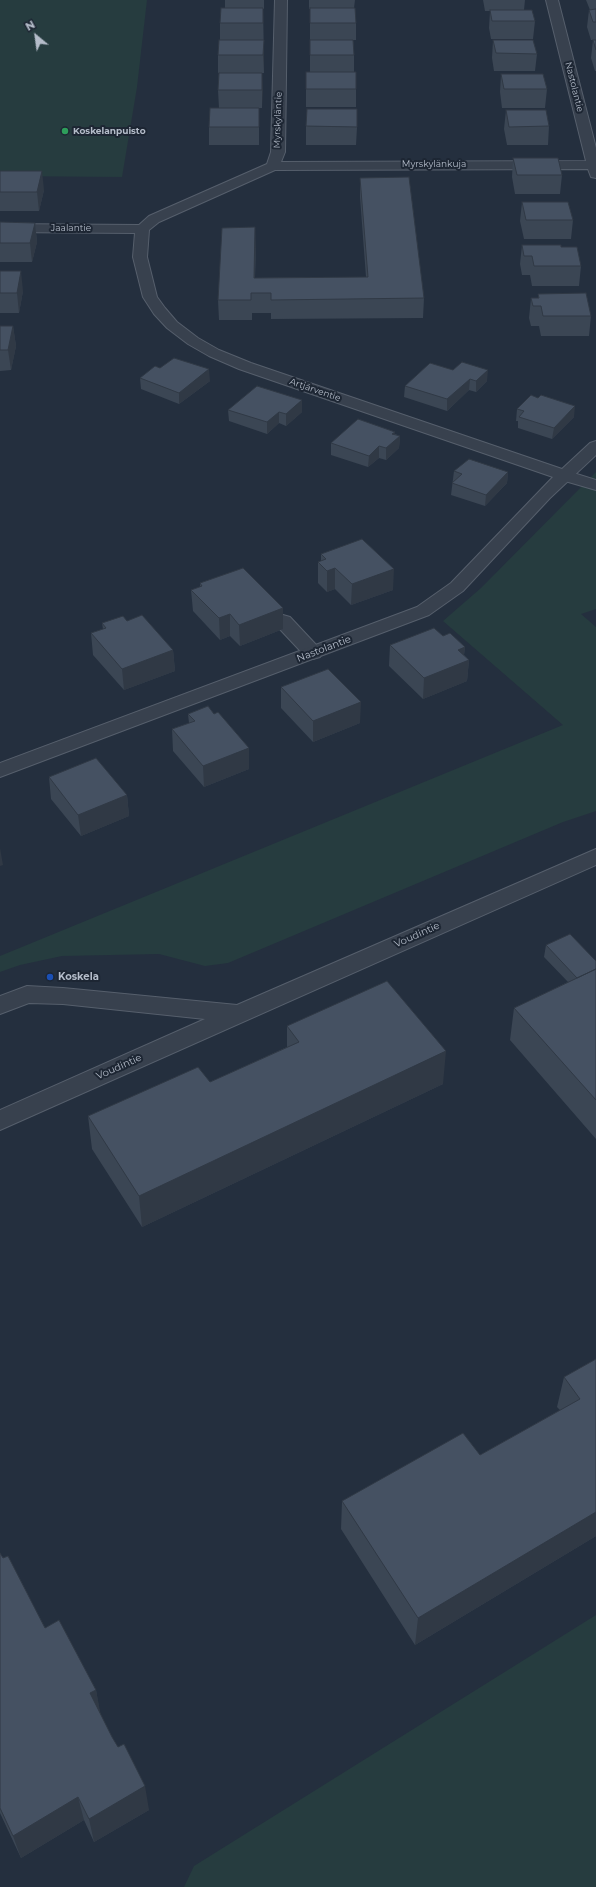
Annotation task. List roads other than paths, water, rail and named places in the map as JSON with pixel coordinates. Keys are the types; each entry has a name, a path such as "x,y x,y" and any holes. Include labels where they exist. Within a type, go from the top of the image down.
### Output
{"street":[{"name":"Myrskyläntie","path":"273,166 278,152 281,0"},
{"name":"Nastolantie","path":"552,0 595,169"},
{"name":"Myrskylänkuja","path":"273,166 595,169"},
{"path":"142,229 154,219 273,166"},
{"name":"Jaalantie","path":"0,228 142,229"},
{"name":"Artjärventie","path":"142,229 140,257 150,297 159,311 172,325 193,341 214,353 245,366 596,485"},
{"name":"Nastolantie","path":"0,770 422,611 457,587 564,474 596,446"},
{"path":"283,621 313,653"},
{"name":"Voudintie","path":"0,1120 596,856"},
{"name":"Voudintie","path":"0,1005 27,994 238,1014"}],"place":[{"name":"Koskelanpuisto","path":"65,131"},
{"name":"Koskela","path":"50,977"}]}
